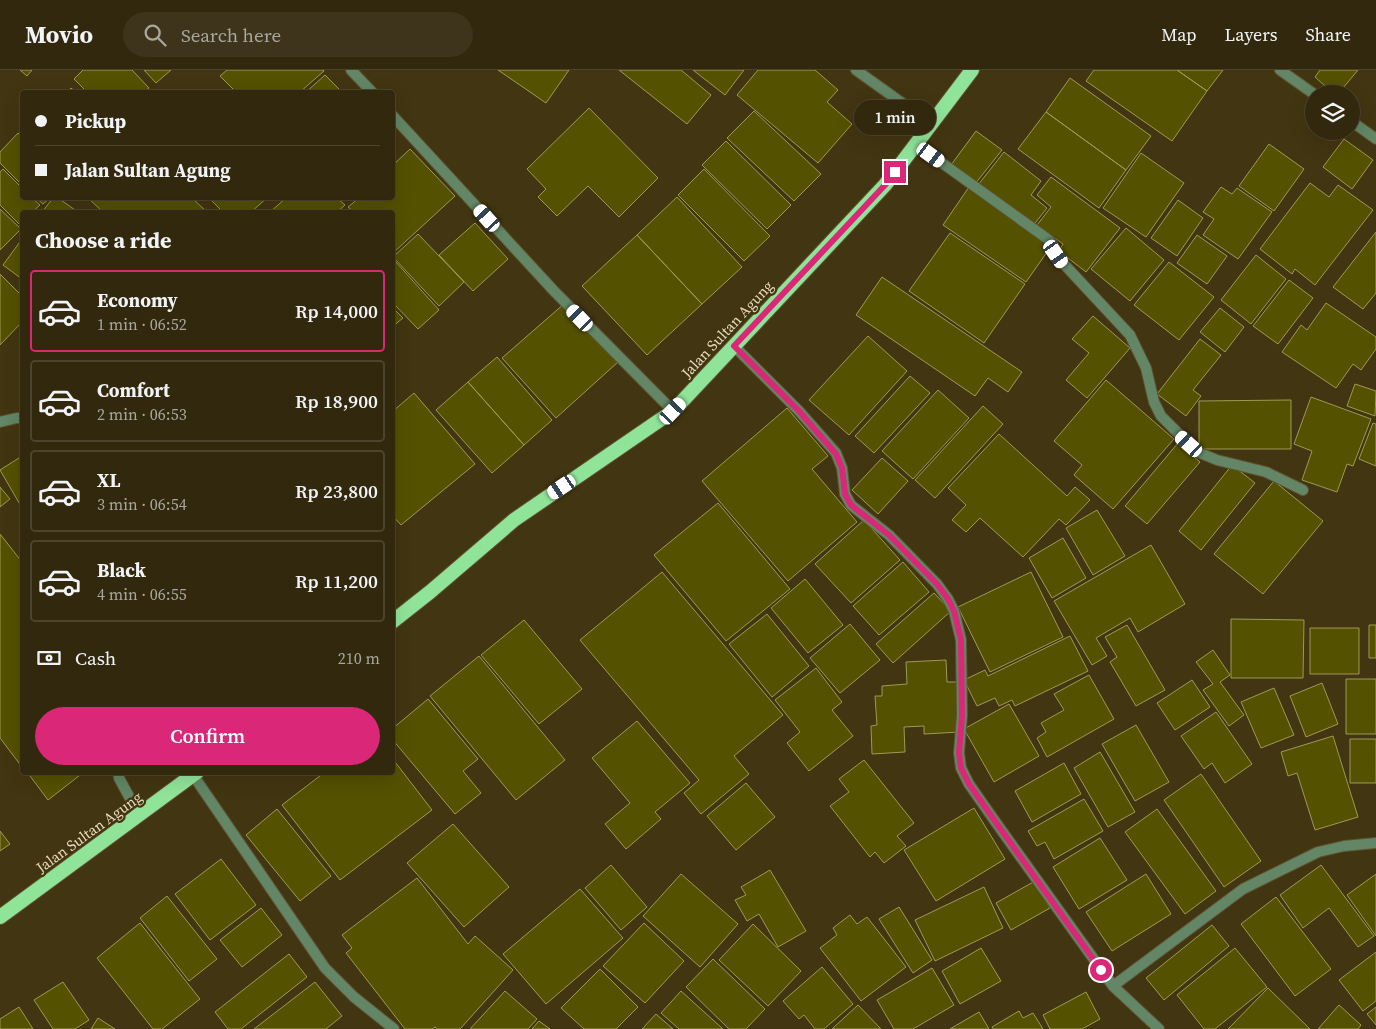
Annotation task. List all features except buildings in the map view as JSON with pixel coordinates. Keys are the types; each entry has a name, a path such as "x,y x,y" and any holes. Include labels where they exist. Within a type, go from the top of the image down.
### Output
{"highway":[{"name":"Jalan Sultan Agung","path":"395,620 514,520 673,411 885,185 917,145 930,123 972,70"},
{"name":"Jalan Sultan Agung","path":"0,917 194,775"}],"street":[{"path":"351,70 370,90"},
{"path":"856,70 930,123"},
{"path":"1280,70 1305,88"},
{"path":"395,118 554,291 673,411"},
{"path":"1360,127 1376,139"},
{"path":"917,145 1054,245 1056,254 1062,262 1130,334 1146,368 1160,416 1200,453 1217,460 1266,472 1303,490"},
{"path":"734,346 799,411 836,454 842,468 845,494 851,505 889,535 937,584 948,599 954,611 961,640 962,715 959,753 961,768 969,784 1113,986 1158,1029"},
{"path":"0,422 20,418"},
{"path":"118,775 139,815"},
{"path":"196,775 325,968 354,996 394,1029"},
{"path":"1113,986 1243,889 1318,852 1344,846 1376,843"}],"route":[{"path":"895,172 734,346 799,411 836,454 842,468 845,494 851,505 889,535 937,584 948,599 954,611 961,640 962,715 959,753 961,768 969,784 1101,970"}]}
